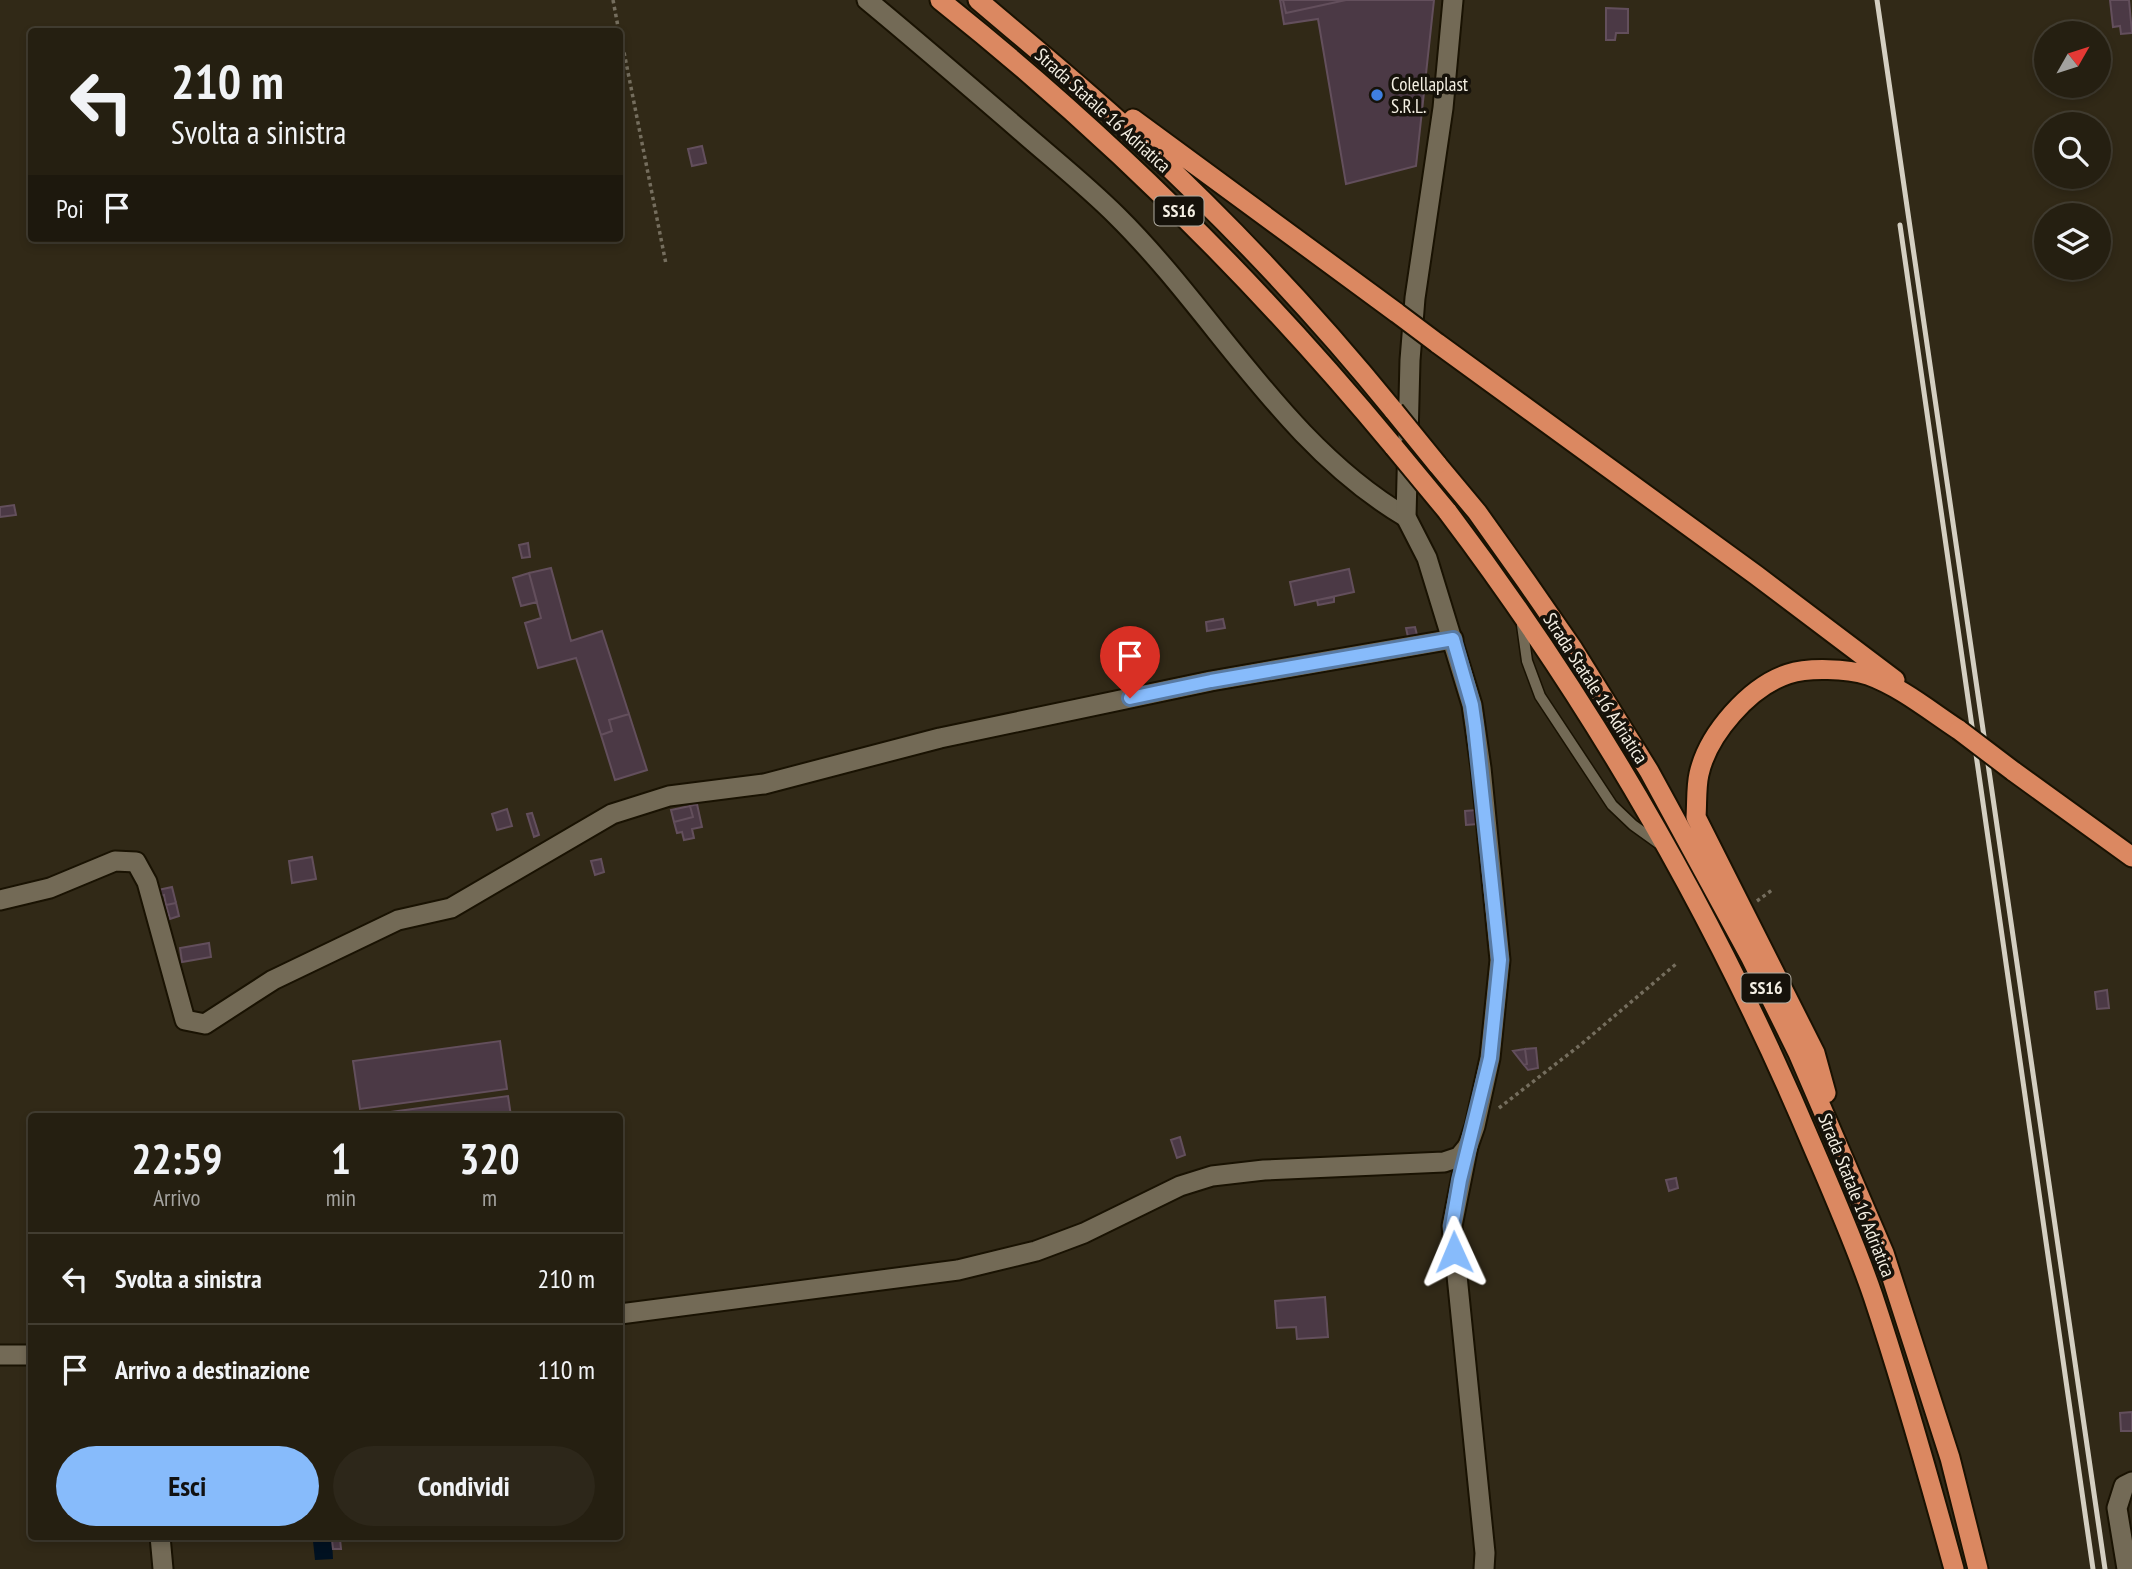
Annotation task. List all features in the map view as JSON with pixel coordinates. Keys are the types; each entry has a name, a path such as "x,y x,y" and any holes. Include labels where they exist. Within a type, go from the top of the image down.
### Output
{"highway":[{"name":"Strada Statale 16 Adriatica","path":"940,0 1082,119 1191,223 1240,272 1340,383 1447,512 1521,614 1619,764 1732,969 1780,1068 1830,1188 1872,1295 1954,1569"},
{"name":"Strada Statale 16 Adriatica","path":"978,0 1141,141 1246,244 1315,319 1476,512 1573,649 1649,771 1751,958 1798,1053 1888,1266 1950,1458 1978,1569"},
{"path":"1054,64 1092,88 1437,344 1756,575 2013,771 2132,857"},
{"path":"1844,1159 1815,1053 1696,817 1699,774 1717,733 1746,698 1788,674 1830,669 1866,675 1897,689 1959,730"}],"street":[{"path":"867,0 1117,215 1285,413 1367,491 1406,517"},
{"path":"1453,0 1443,108 1415,298 1410,359 1406,517 1427,558 1472,705 1500,960 1490,1058 1452,1226 1485,1569"},
{"path":"0,901 50,888 115,861 136,862 147,882 185,1020 205,1024 273,980 398,920 451,908 612,814 669,796 765,784 940,738 1211,681 1453,639"},
{"path":"623,1314 958,1270 1048,1246 1084,1233 1180,1186 1212,1176 1444,1162 1459,1157 1468,1146"},
{"path":"0,1355 28,1355"},
{"path":"2127,1569 2117,1508 2124,1486 2132,1482"},
{"path":"160,1540 163,1569"}],"lane":[{"path":"1521,614 1527,661 1539,696 1612,805 1633,825 1665,847"}],"path":[{"path":"613,0 618,28"},
{"path":"623,52 666,264"},
{"path":"1475,1126 1579,1046 1676,964"}],"water":[{"path":"332,1540 333,1559 315,1560 313,1541"}],"building":[{"name":"Colellaplast S.R.L.","path":"1280,0 1434,0 1416,166 1346,184 1318,19 1284,24"},
{"path":"1283,0 1346,0 1286,13"},
{"path":"2110,0 2129,0 2132,33 2121,34 2120,26 2113,27"},
{"path":"1606,8 1628,9 1628,33 1616,33 1615,40 1606,40"},
{"path":"702,146 706,163 692,166 688,149"},
{"path":"14,505 16,515 0,517 0,507"},
{"path":"528,543 530,557 522,558 519,545"},
{"path":"551,568 571,641 602,631 629,714 609,720 612,731 601,735 576,658 538,668 525,623 541,618 529,573"},
{"path":"1349,569 1354,592 1295,605 1290,582"},
{"path":"529,573 537,602 521,606 513,578"},
{"path":"1334,597 1334,602 1318,605 1317,600"},
{"path":"1223,619 1225,628 1207,631 1206,622"},
{"path":"1415,627 1417,635 1408,637 1406,628"},
{"path":"629,714 647,770 615,780 601,735 612,731 609,720"},
{"path":"697,804 702,827 692,829 694,838 684,840 682,832 677,833 674,822 693,817 690,806"},
{"path":"690,806 693,817 674,822 671,810"},
{"path":"507,809 512,826 497,830 492,814"},
{"path":"1477,810 1478,824 1466,825 1465,811"},
{"path":"532,813 539,835 534,837 527,814"},
{"path":"312,857 316,879 292,883 289,861"},
{"path":"601,859 604,872 595,875 591,861"},
{"path":"172,887 176,903 166,905 164,895 159,896 158,890"},
{"path":"176,903 179,916 170,919 166,905"},
{"path":"209,943 211,957 182,962 180,948"},
{"path":"2107,990 2109,1008 2097,1009 2095,992"},
{"path":"500,1041 507,1089 360,1109 353,1061"},
{"path":"1536,1048 1538,1068 1528,1070 1524,1065 1527,1064 1525,1049"},
{"path":"1525,1049 1527,1064 1524,1065 1513,1051"},
{"path":"508,1096 511,1113 383,1113"},
{"path":"1180,1137 1185,1155 1177,1158 1171,1140"},
{"path":"1676,1178 1678,1188 1669,1191 1666,1180"},
{"path":"1325,1297 1328,1337 1297,1339 1296,1327 1277,1328 1275,1301"},
{"path":"2132,1412 2132,1431 2121,1431 2120,1413"},
{"path":"332,1540 340,1540 341,1549 333,1549"}],"railway":[{"path":"1877,0 2105,1569"},
{"path":"1900,225 2093,1569"}],"place":[{"name":"Colellaplast S.R.L.","path":"1377,95"}],"route":[{"path":"1130,698 1211,681 1453,639 1472,705 1500,960 1490,1058 1460,1180 1452,1226 1454,1252"}]}
